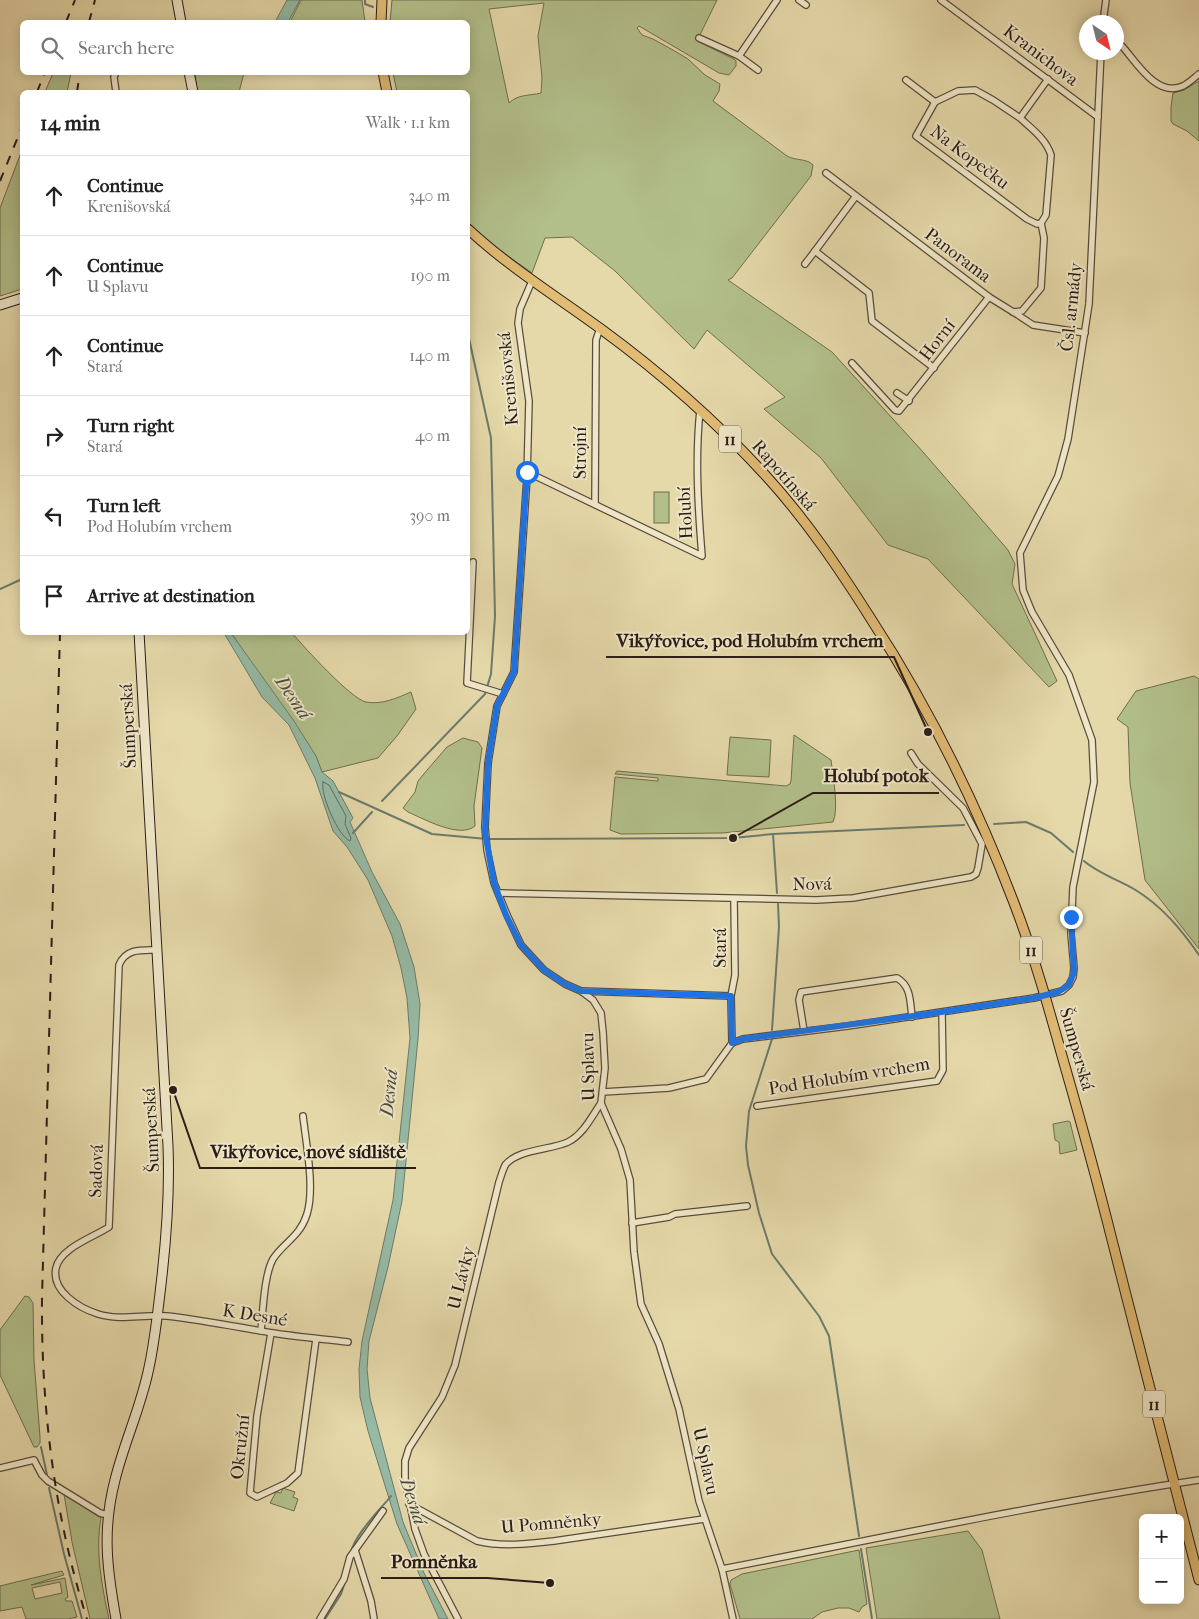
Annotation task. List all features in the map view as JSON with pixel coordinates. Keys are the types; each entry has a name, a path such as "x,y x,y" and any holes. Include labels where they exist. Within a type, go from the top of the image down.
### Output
{"main road":[{"path":"381,4 381,20"},
{"path":"384,75 387,90"},
{"name":"Rapotínská","path":"470,231 532,281 600,328 648,365 740,448 778,489 840,570 876,625 922,701 982,824"},
{"name":"Šumperská","path":"982,824 1015,905 1046,996 1109,1229 1174,1484"},
{"name":"11","path":"1174,1484 1199,1580"}],"street":[{"path":"177,0 181,20"},
{"path":"739,56 778,0"},
{"path":"799,0 806,5"},
{"path":"1104,15 1106,0"},
{"name":"Kranichova","path":"945,1 1098,117"},
{"path":"698,38 739,56 758,70"},
{"path":"1124,48 1152,80 1161,86 1167,88 1183,86 1199,74"},
{"name":"Čsl. armády","path":"1046,996 1066,988 1072,980 1074,972 1071,917 1073,887 1094,782 1092,740 1069,675 1032,612 1023,590 1020,553 1058,476 1068,439 1089,304 1102,60"},
{"path":"115,75 116,90"},
{"path":"190,75 192,90"},
{"path":"1020,118 1048,79"},
{"path":"906,80 935,102"},
{"name":"Na Kopečku","path":"1014,312 1022,311 1041,288 1044,238 1041,223 1046,215 1051,155 1041,137 1020,118 975,90 958,91 935,102 916,136 1027,219 1037,224 1041,223"},
{"name":"Panorama","path":"826,173 989,297 1033,324 1085,333"},
{"path":"805,264 856,196"},
{"path":"815,251 869,293 872,321 934,368"},
{"name":"Krenišovská","path":"485,832 488,763 497,706 514,672 527,472 529,402 518,323 520,309 532,281"},
{"name":"Horní","path":"909,401 989,297"},
{"path":"0,305 20,299"},
{"name":"Strojní","path":"527,472 595,503 596,340 600,328"},
{"path":"852,363 896,410 900,411 909,401 898,393"},
{"name":"Holubí","path":"595,503 702,556 699,516 698,446 700,410"},
{"path":"470,622 473,562"},
{"name":"Šumperská","path":"116,1619 107,1570 108,1515 114,1480 139,1408 148,1371 167,1232 169,1168 139,635"},
{"path":"469,635 467,683 504,694"},
{"name":"Nová","path":"499,893 816,900 853,898 966,879 976,874 982,844 966,812 918,764 911,753"},
{"name":"U Splavu","path":"485,832 494,883 506,915 521,945 544,970 593,1000 601,1013 604,1032 605,1068 601,1103 621,1149 630,1180 634,1252 641,1304 659,1344 679,1409 704,1519 722,1569 733,1619"},
{"name":"Stará","path":"732,1043 731,996 735,975 734,899"},
{"name":"Sadová","path":"157,950 128,953 121,960 118,968 109,1227 61,1257 56,1267 55,1278 63,1294 75,1303 99,1314 127,1317 157,1316"},
{"path":"804,1031 799,1000 801,992 897,978 903,981 908,988 912,1016"},
{"path":"581,991 731,996"},
{"path":"603,1092 669,1088 706,1079 732,1043 743,1039 1046,996"},
{"name":"Pod Holubím vrchem","path":"756,1106 937,1082 943,1070 942,1012"},
{"name":"U Lávky","path":"409,1504 404,1461 442,1397 455,1365 499,1182 506,1164 530,1152 569,1141 586,1124 601,1103"},
{"path":"261,1330 268,1271 274,1259 298,1234 307,1214 310,1187 303,1116"},
{"path":"632,1222 669,1217 675,1214 747,1206"},
{"name":"K Desné","path":"157,1316 348,1342"},
{"name":"Okružní","path":"271,1333 257,1416 250,1493 257,1497 287,1483 298,1473 316,1339"},
{"path":"0,1468 34,1460 42,1475 48,1481 100,1513 108,1515"},
{"path":"722,1569 858,1543 934,1526 1199,1480"},
{"path":"409,1504 414,1529 424,1554 458,1619"},
{"name":"U Pomněnky","path":"409,1504 477,1541 489,1544 534,1543 704,1519"},
{"path":"320,1619 344,1579 353,1553 383,1511"},
{"path":"353,1553 371,1600 374,1619"}],"shaded area":[{"path":"301,0 362,0 365,20 291,20"},
{"path":"392,0 717,0 697,41 736,61 736,66 729,75 719,73 639,26 637,28 642,35 653,39 688,59 705,75 720,84 719,91 713,101 787,156 807,161 813,165 811,176 732,278 728,280 832,352 923,452 1008,550 1015,564 1012,584 1057,681 1049,687 928,559 888,545 821,458 764,409 785,397 707,330 694,349 615,271 572,237 545,238 532,273 470,227 470,90 397,90 393,75 470,75 470,20 390,20","holes":["544,3 538,36 542,78 541,93 520,97 509,103 489,9"]},
{"path":"52,75 71,75 67,90 46,90"},
{"path":"195,75 243,75 240,90 197,90"},
{"path":"1199,81 1199,141 1187,131 1173,124 1171,121 1171,107 1173,93 1184,90"},
{"path":"20,155 20,290 0,296 0,208"},
{"path":"654,492 669,492 669,523 654,523"},
{"path":"232,635 294,635 350,692 366,702 378,703 411,692 416,709 397,736 378,758 322,772 316,756"},
{"path":"1194,676 1199,679 1199,949 1145,880 1130,783 1128,727 1117,719 1136,691"},
{"path":"794,735 831,760 836,801 833,822 722,833 621,834 610,830 615,777 658,781 658,778 615,774 617,771 786,786 791,781"},
{"path":"730,737 771,740 769,777 727,775"},
{"path":"463,738 478,742 482,748 474,806 475,826 460,830 451,829 408,812 403,808 415,792 418,781 447,747"},
{"path":"1070,1122 1077,1150 1060,1154 1059,1142 1055,1140 1053,1124"},
{"path":"25,1296 29,1297 33,1303 34,1360 40,1437 40,1443 37,1447 34,1447 0,1375 0,1330"},
{"path":"283,1488 295,1492 293,1497 298,1499 294,1511 270,1503 276,1492 281,1493"},
{"path":"64,1494 101,1518 99,1556 109,1619 90,1619 72,1542"},
{"path":"968,1531 982,1550 1000,1619 877,1619 866,1548"},
{"path":"859,1550 867,1604 859,1612 849,1608 838,1608 822,1612 812,1619 740,1619 730,1584 731,1580 742,1574"},
{"path":"62,1571 64,1575 31,1585 65,1578 68,1597 65,1599 66,1601 72,1601 77,1617 68,1619 26,1619 22,1607 0,1611 0,1586","holes":["60,1582 62,1593 35,1599 32,1588"]}],"water":[{"path":"287,0 300,0 289,20 276,20"},
{"path":"225,635 232,635 294,721 316,756 322,772 333,781 353,818 350,822 372,872 400,924 414,967 420,1004 402,1201 388,1267 369,1341 367,1369 370,1398 403,1522 424,1573 448,1619 439,1619 397,1524 368,1431 360,1397 359,1369 362,1341 393,1200 410,1038 407,998 401,968 392,936 368,880 347,847 333,831 315,778 289,725 262,697"}],"waterway":[{"path":"365,0 365,4 373,7"},
{"path":"382,801 485,694 491,674 495,616 491,438 470,343"},
{"path":"0,589 20,580"},
{"path":"339,792 432,834 487,839 733,838 773,834 964,825"},
{"path":"353,833 372,812"},
{"path":"994,824 1026,822 1051,833 1073,852"},
{"path":"773,834 777,893"},
{"path":"1084,861 1102,873 1134,889 1162,910 1178,927 1199,955"},
{"path":"772,1030 779,927 778,904"},
{"path":"772,1039 749,1111 746,1146 748,1165 759,1213 772,1254 819,1316 829,1336 859,1536"},
{"path":"41,1447 47,1475"},
{"path":"49,1488 64,1554 82,1619"},
{"name":"Desná","path":"351,1553 357,1538 391,1496"},
{"path":"861,1549 872,1619"},
{"path":"325,1619 341,1594 345,1582"}],"railway":[{"path":"67,20 75,0"},
{"path":"90,20 95,0"},
{"path":"38,90 44,75"},
{"path":"77,90 80,75"},
{"path":"0,181 20,132"},
{"path":"60,635 42,1339 47,1420 58,1500 66,1540 87,1619"}],"place":[{"name":"Vikýřovice, pod Holubím vrchem","path":"928,732"},
{"name":"Holubí potok","path":"733,838"},
{"name":"Vikýřovice, nové sídliště","path":"173,1090"},
{"name":"Pomněnka","path":"550,1583"}],"route":[{"path":"527,472 514,672 497,706 488,763 485,827 487,850 494,883 506,915 521,945 544,970 565,984 581,991 731,996 732,1043 743,1039 848,1026 1034,998 1062,991 1069,985 1074,972 1071,917"}]}
